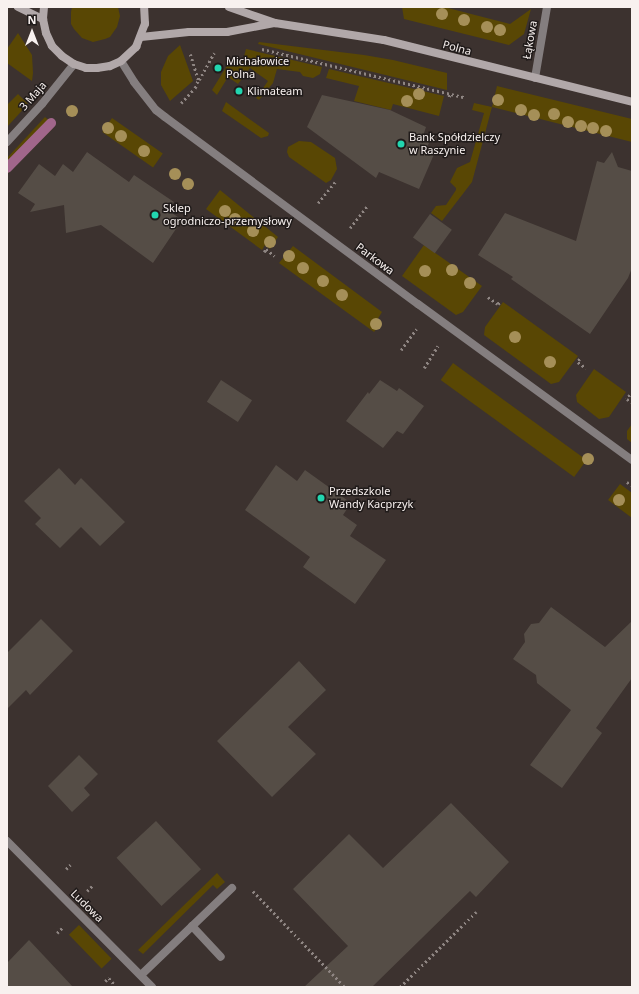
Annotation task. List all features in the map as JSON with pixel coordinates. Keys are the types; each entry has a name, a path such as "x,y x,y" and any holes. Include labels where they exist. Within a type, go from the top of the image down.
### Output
{"street":[{"path":"18,7 43,19"},
{"path":"44,7 43,19 46,33 52,46 62,56 74,64 86,68 110,66 121,61 136,46 141,37 145,24 144,7"},
{"name":"Polna","path":"229,7 275,23 384,40 632,102"},
{"name":"Łąkowa","path":"535,78 547,7"},
{"name":"Polna","path":"141,37 189,32 227,32 275,23"},
{"name":"Parkowa","path":"121,61 134,82 156,110 632,460"},
{"name":"3 Maja","path":"7,142 42,104 74,64"},
{"name":"Ludowa","path":"7,841 152,987"},
{"path":"141,975 232,888"},
{"path":"192,926 221,957"}],"path":[{"path":"260,48 464,97"},
{"path":"192,49 189,54 198,80"},
{"path":"177,107 195,88 214,52"},
{"path":"326,68 327,64"},
{"path":"449,97 450,93"},
{"path":"306,221 329,188 335,182"},
{"path":"338,245 368,205"},
{"path":"264,252 266,249 275,256"},
{"path":"488,297 498,304 501,300"},
{"path":"401,350 416,329"},
{"path":"424,368 439,345"},
{"path":"580,359 578,362 586,368"},
{"path":"630,395 627,398 632,402"},
{"path":"248,895 253,890 345,987"},
{"path":"400,987 476,912"},
{"path":"105,981 109,978 114,984"}],"shaded area":[{"path":"72,7 118,7 120,16 117,27 110,37 105,39 93,42 82,38 71,24"},
{"path":"402,7 444,7 510,24 531,9 524,34 509,45 404,19"},
{"path":"18,33 32,55 32,81 7,63 7,49"},
{"path":"259,42 364,55 393,60 447,73 447,90 258,44"},
{"path":"180,45 193,81 170,101 161,85 161,72 168,56"},
{"path":"246,49 322,67 320,74 313,78 303,76 300,72 277,69 273,83 259,100 256,98 268,81 250,68 238,84 228,77 217,95 212,90 228,64 242,64"},
{"path":"329,69 444,96 439,116 393,104 391,110 354,101 359,86 326,78"},
{"path":"497,86 632,119 632,142 492,107"},
{"path":"18,94 28,104 7,127 7,105"},
{"path":"226,102 269,133 268,136 261,138 222,111"},
{"path":"474,103 492,107 472,182 442,221 431,213 436,206 446,205 456,190 450,182 457,168 470,162 484,113 472,110"},
{"path":"45,117 53,124 53,128 7,174 7,158"},
{"path":"112,118 163,154 153,167 102,132"},
{"path":"299,141 311,142 335,158 337,169 331,180 326,183 289,157 287,152 288,147"},
{"path":"220,190 278,237 270,249 265,245 262,250 206,209"},
{"path":"424,245 482,286 463,312 456,315 402,276"},
{"path":"293,246 382,312 377,320 381,323 374,332 279,263"},
{"path":"503,302 578,356 559,382 551,384 484,335 485,327"},
{"path":"453,363 586,460 574,477 441,380"},
{"path":"594,369 626,392 609,417 599,419 577,402 576,395"},
{"path":"632,424 632,443 627,439 627,431"},
{"path":"620,484 632,493 632,518 608,500"},
{"path":"217,873 225,882 217,889 213,885 143,954 138,950"},
{"path":"79,925 112,959 102,969 69,935"}],"building":[{"path":"322,95 390,110 426,127 423,136 431,140 426,148 435,152 419,189 379,172 376,178 307,127"},
{"path":"87,152 129,182 134,175 174,202 168,210 182,220 153,263 101,225 66,233 64,205 30,212 35,204 18,193 39,164 55,176 63,164 73,172"},
{"path":"612,152 618,167 632,171 632,268 628,278 590,334 511,279 513,277 478,255 505,213 576,241 597,161 604,163"},
{"path":"430,214 452,230 435,253 413,237"},
{"path":"221,380 252,400 238,422 207,402"},
{"path":"380,380 397,391 399,388 424,406 403,434 397,431 383,448 346,421 368,392 369,394"},
{"path":"276,465 297,481 305,470 351,503 343,515 357,525 350,536 386,560 355,604 303,567 310,557 245,510"},
{"path":"59,468 75,485 81,478 125,522 100,546 81,527 60,548 35,524 41,518 24,501"},
{"path":"551,607 605,647 632,621 632,678 596,728 602,733 562,788 530,765 571,710 537,683 536,675 513,659 525,642 524,634 531,624 539,623"},
{"path":"41,619 73,651 30,695 26,690 7,709 7,653"},
{"path":"299,661 326,690 288,727 316,754 272,797 217,741"},
{"path":"79,755 98,774 84,788 90,795 72,812 48,786"},
{"path":"451,803 509,862 476,897 470,891 372,987 304,987 348,946 293,889 349,834 383,868"},
{"path":"156,821 201,869 162,906 117,858"},
{"path":"29,940 73,987 7,987 7,963"}],"waterway":[{"path":"7,168 51,123"}],"place":[{"name":"Michałowice Polna","path":"218,68"},
{"name":"Klimateam","path":"239,91"},
{"name":"Bank Spółdzielczy w Raszynie","path":"401,144"},
{"name":"Sklep ogrodniczo-przemysłowy","path":"155,215"},
{"name":"Przedszkole Wandy Kacprzyk","path":"321,498"}]}
